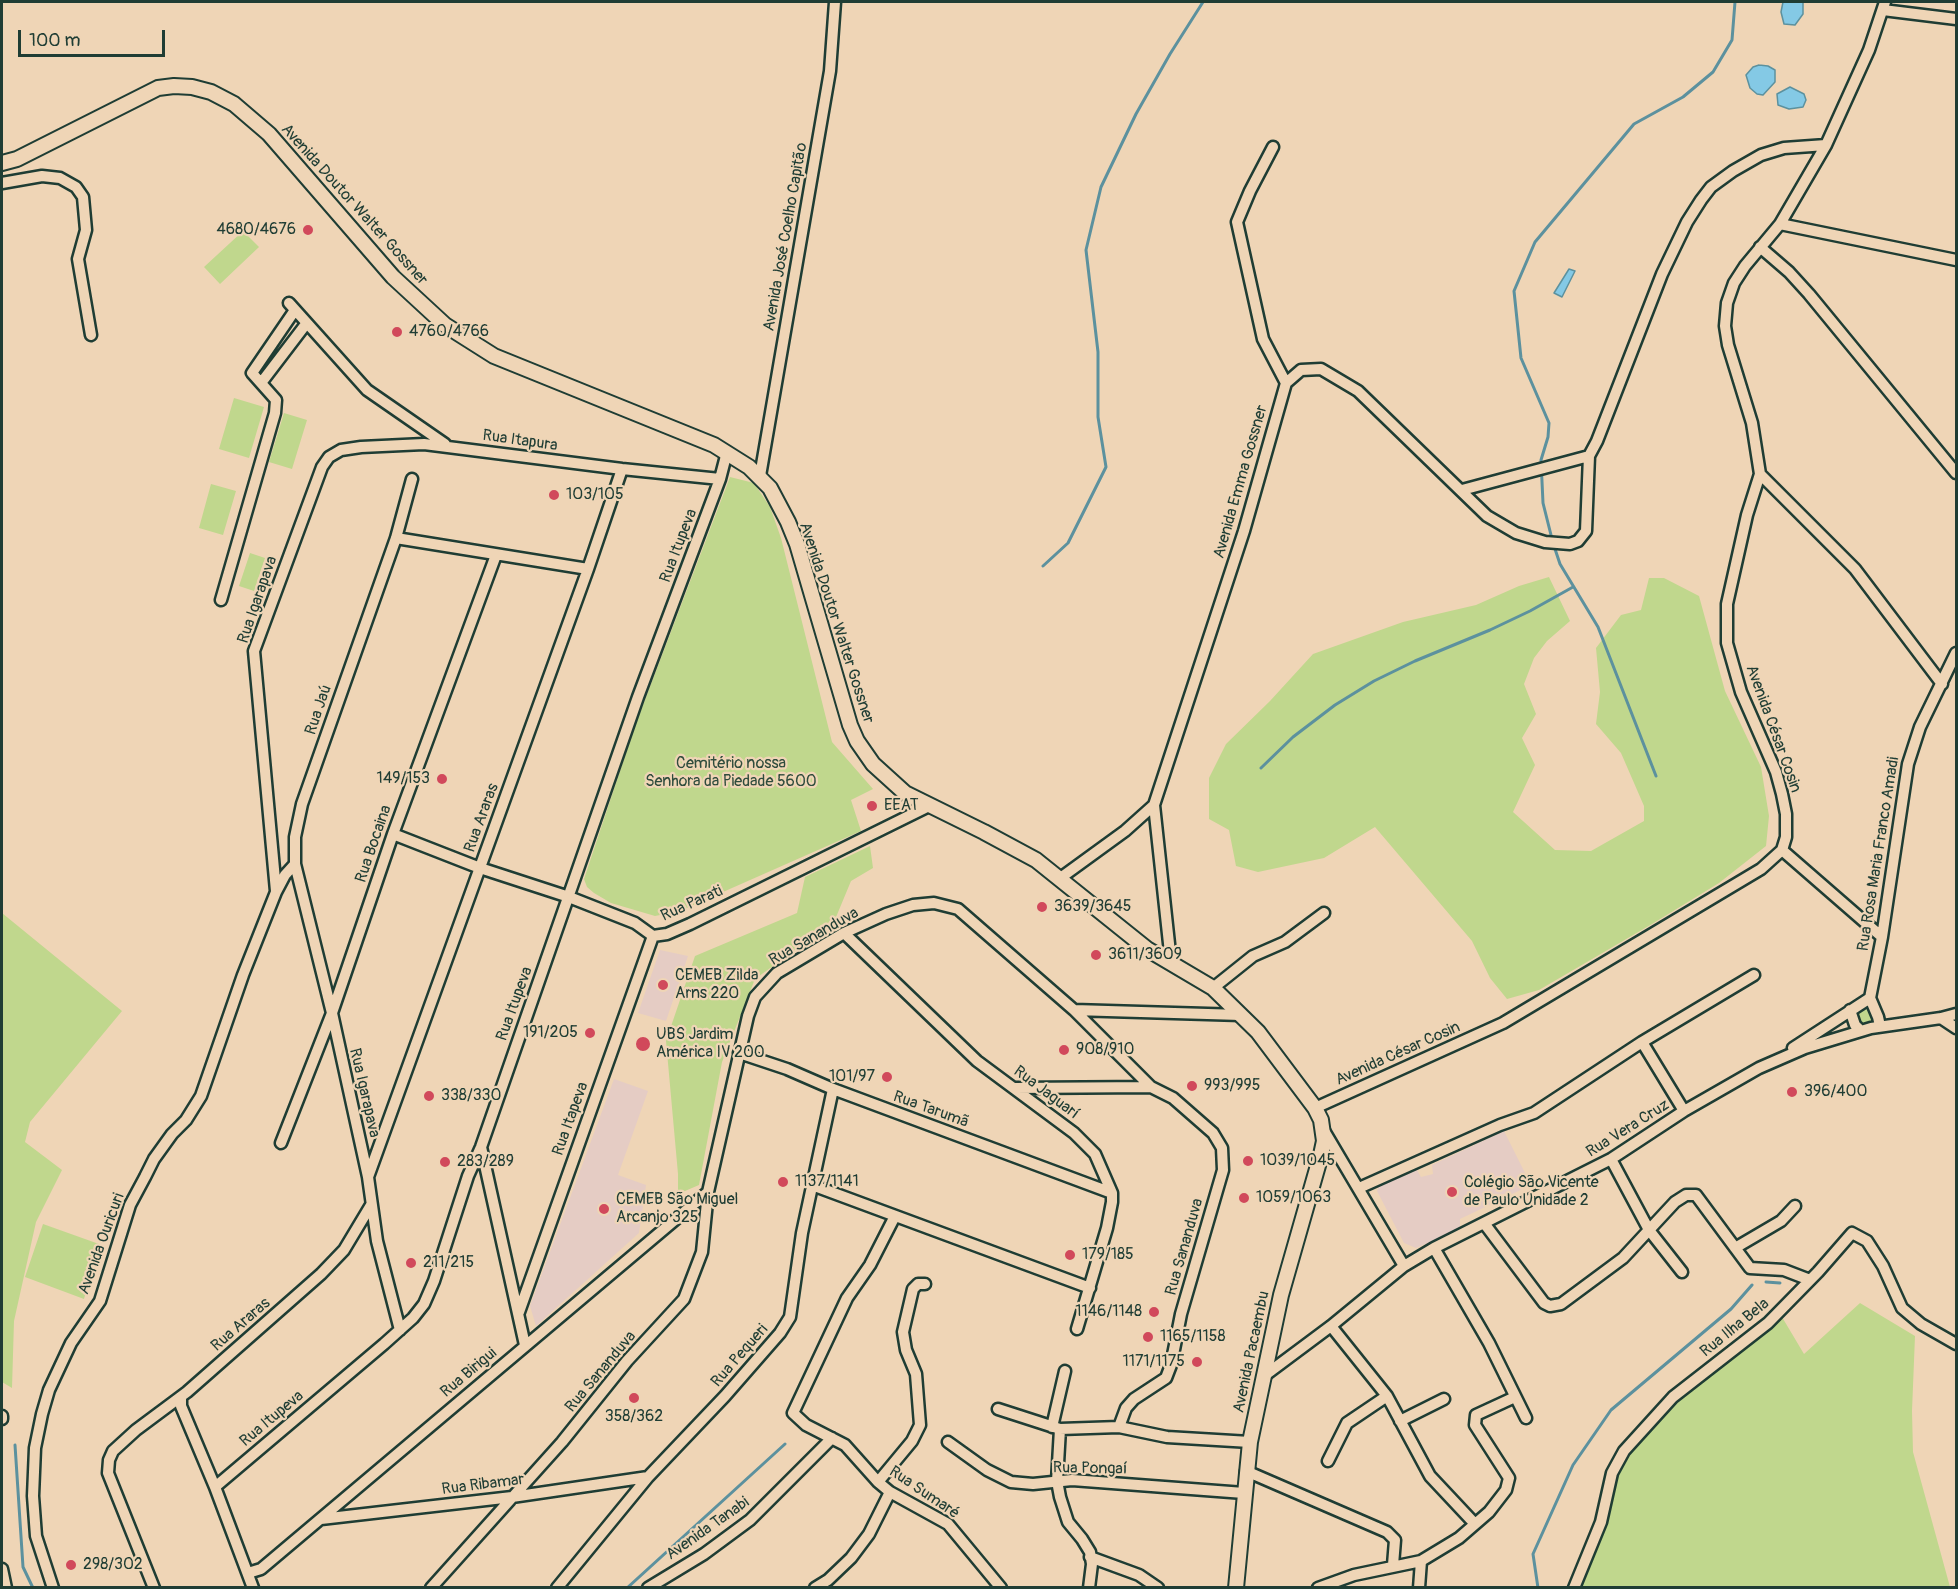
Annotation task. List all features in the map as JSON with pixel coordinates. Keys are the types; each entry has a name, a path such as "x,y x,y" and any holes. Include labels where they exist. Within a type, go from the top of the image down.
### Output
{"main road":[{"name":"Avenida Doutor Walter Gossner","path":"2,163 17,159 158,88 192,87 211,92 234,104 269,134 393,276 445,325 494,356 727,452 749,466 775,498 797,544 850,725 857,741 873,765 905,793 1036,860 1147,949 1213,988 1273,1051 1315,1108 1323,1129"},
{"name":"Avenida Pacaembu","path":"1236,1587 1250,1442 1281,1295 1321,1155 1324,1141 1323,1129"}],"street":[{"name":"Avenida José Coelho Capitão","path":"760,477 830,71 835,2"},
{"path":"1273,147 1237,222 1263,339 1286,383 1301,370 1321,369 1358,391 1462,490 1486,516 1516,533 1545,542 1570,544 1578,541 1586,531 1589,456 1597,441 1662,274 1687,222 1701,200 1711,187 1761,155 1784,148 1826,146 1869,50 1884,6 1956,19"},
{"name":"Avenida César Cosin","path":"1315,1108 1503,1023 1761,869 1782,850 1786,814 1782,794 1776,772 1741,692 1727,643 1728,604 1747,515 1761,474 1752,423 1728,345 1725,326 1727,303 1734,283 1744,266 1780,224 1826,146"},
{"path":"2,183 42,176 60,178 76,187 83,197 86,230 78,259 91,335"},
{"path":"1780,224 1956,260"},
{"path":"1761,248 1789,272 1809,294 1956,473"},
{"path":"221,600 275,413 276,400 252,373 292,307 367,390 448,446"},
{"path":"261,383 306,324"},
{"name":"Avenida Emma Gossner","path":"1171,962 1154,805 1244,531 1286,383"},
{"name":"Rua Itapura","path":"322,467 329,457 341,450 424,444 720,479"},
{"name":"Rua Itupeva","path":"214,1487 400,1330 424,1304 638,697 720,479 727,452"},
{"path":"1462,490 1589,456"},
{"name":"Rua Igarapava","path":"276,892 255,651 322,467"},
{"name":"Rua Araras","path":"368,1177 622,469"},
{"path":"1761,474 1855,569 1942,684"},
{"name":"Rua Jaú","path":"295,864 296,837 302,804 396,538 412,479"},
{"path":"396,538 588,569"},
{"name":"Rua Bocaina","path":"281,1143 332,1013 393,834 496,555"},
{"name":"Rua Rosa Maria Franco Amadi","path":"1870,998 1882,937 1908,764 1920,727 1956,653"},
{"name":"Avenida Emma Gossner","path":"1059,879 1125,831 1154,805"},
{"name":"Rua Parati","path":"393,834 480,868 569,897 635,923 653,936 667,934 690,924 929,806"},
{"path":"1782,850 1882,937"},
{"path":"276,892 295,864"},
{"name":"Rua Igarapava","path":"295,864 332,1013 368,1177 377,1241 400,1330"},
{"name":"Avenida Ouricuri","path":"53,1587 36,1536 33,1496 35,1448 49,1390 71,1343 100,1301 130,1205 154,1159 172,1134 186,1120 201,1095 243,975 276,892"},
{"name":"Rua Sananduva","path":"431,1587 562,1442 627,1361 684,1299 702,1252 708,1192 739,1053 755,997 777,973 844,933 886,914 913,905 934,903 958,909 1074,1010 1151,1087 1173,1098 1213,1133 1222,1148 1223,1170 1181,1314 1171,1365 1166,1378 1134,1399 1126,1408 1119,1427"},
{"path":"1213,988 1253,956 1285,942 1324,913"},
{"name":"Rua Jaguarí","path":"844,933 977,1061 1074,1133 1095,1154 1112,1193"},
{"name":"Rua Itapeva","path":"519,1312 653,936"},
{"path":"1359,1188 1500,1125 1534,1113 1642,1042 1754,975"},
{"path":"1778,1059 1870,998 1880,1026"},
{"path":"1074,1010 1241,1015"},
{"path":"1850,1010 1854,1025 1862,1031"},
{"name":"Rua Vera Cruz","path":"1264,1376 1331,1326 1404,1266 1434,1248 1611,1159 1684,1112 1778,1059 1805,1048 1880,1026 1956,1014"},
{"path":"1941,1018 1956,1028"},
{"path":"1642,1042 1684,1112"},
{"name":"Rua Tarumã","path":"739,1053 787,1069 833,1089 1112,1193"},
{"path":"1015,1088 1151,1087"},
{"name":"Rua Pequeri","path":"557,1587 648,1477 725,1396 780,1333 790,1317 802,1233 833,1089"},
{"name":"Avenida Doutor Walter Gossner","path":"1323,1129 1404,1266"},
{"path":"480,1147 525,1345"},
{"path":"1611,1159 1649,1230 1682,1272"},
{"path":"812,1185 1090,1287"},
{"name":"Rua Birigui","path":"248,1573 261,1569 708,1192"},
{"path":"1077,1329 1107,1228 1112,1193"},
{"path":"1484,1223 1544,1303 1550,1306 1561,1304 1623,1258 1675,1202 1686,1195 1696,1195 1750,1268 1784,1270 1810,1280"},
{"name":"Rua Araras","path":"154,1587 108,1473 109,1460 113,1452 321,1274 344,1250 371,1205"},
{"path":"1736,1248 1781,1221 1795,1206"},
{"name":"Rua Sumaré","path":"895,1216 870,1265 847,1298 793,1413 806,1425 845,1445 890,1492 948,1524 1001,1587"},
{"name":"Rua Ilha Bela","path":"1574,1587 1601,1522 1612,1473 1624,1451 1673,1397 1768,1323 1852,1233 1867,1241 1902,1308 1920,1324 1956,1344"},
{"path":"1434,1248 1490,1343 1526,1418"},
{"path":"878,1482 912,1441 920,1425 915,1374 906,1350 903,1332 913,1289 918,1284 925,1284"},
{"path":"1331,1326 1387,1396 1430,1476 1475,1524"},
{"path":"1065,1371 1056,1428 1057,1481 1068,1522 1082,1539 1090,1557 1092,1574 1089,1587"},
{"path":"1328,1461 1347,1423 1387,1396"},
{"path":"180,1397 181,1406 253,1587"},
{"path":"1318,1587 1393,1565 1420,1561 1459,1538 1475,1524 1499,1500 1506,1490 1509,1478 1475,1425 1476,1415 1515,1397"},
{"path":"1400,1421 1444,1399"},
{"path":"998,1409 1056,1428 1119,1427 1167,1437 1250,1442"},
{"name":"Avenida Tanabi","path":"648,1587 704,1554 750,1520 832,1438"},
{"name":"Rua Pongaí","path":"948,1442 987,1470 1011,1482 1033,1484 1072,1480 1244,1493"},
{"path":"1246,1471 1387,1533 1395,1540 1393,1565"},
{"name":"Rua Ribamar","path":"320,1519 512,1497 648,1477"},
{"path":"815,1587 828,1580 851,1558 869,1534 890,1492"},
{"path":"1090,1557 1139,1575 1158,1587"},
{"path":"1419,1587 1420,1561"},
{"path":"2,1569 6,1587"}],"shaded area":[{"name":"CEMEB Zilda Arns 220","path":"660,950 688,956 666,1021 638,1013"},
{"name":"CEMEB São Miguel Arcanjo 325","path":"614,1079 648,1091 618,1175 646,1185 639,1233 536,1326 530,1306"},
{"path":"1504,1131 1531,1185 1460,1219 1460,1229 1416,1248 1404,1243 1377,1191 1379,1185 1417,1170 1421,1177 1433,1174 1432,1165"}],"green space":[{"path":"243,231 259,247 220,284 204,267"},
{"path":"234,398 264,407 249,458 219,449"},
{"path":"284,413 307,420 292,469 269,462"},
{"name":"Cemitério nossa Senhora da Piedade 5600","path":"730,477 754,483 770,507 781,538 832,742 873,789 851,800 861,831 680,911 655,916 611,903 587,887 584,879 635,726"},
{"path":"211,484 236,491 223,535 199,528"},
{"path":"250,553 265,558 254,591 239,586"},
{"path":"1549,577 1570,621 1547,641 1534,658 1524,684 1536,714 1522,738 1535,765 1513,812 1555,850 1591,851 1644,821 1644,806 1621,753 1596,724 1600,692 1596,648 1621,615 1641,610 1649,578 1664,578 1699,596 1725,691 1761,767 1769,816 1766,846 1719,883 1652,924 1539,990 1507,999 1490,978 1472,941 1375,827 1324,858 1258,872 1236,866 1229,830 1209,819 1209,778 1226,744 1313,654 1403,622 1476,605 1519,586"},
{"path":"870,846 873,868 851,881 834,922 755,979 722,1062 699,1185 678,1194 666,1041 695,956 797,913 805,877"},
{"path":"2,913 122,1011 30,1122 25,1142 62,1170 36,1222 14,1321 12,1388 2,1382"},
{"path":"1864,1009 1872,1017 1864,1025 1856,1017"},
{"path":"43,1224 99,1244 84,1299 25,1277"},
{"path":"1860,1303 1915,1336 1913,1452 1950,1587 1574,1588 1624,1451 1673,1397 1779,1312 1804,1354"}],"water":[{"path":"1783,2 1803,2 1803,14 1795,25 1784,24 1781,12"},
{"path":"1759,65 1775,70 1775,82 1763,95 1757,94 1750,88 1746,75 1753,67"},
{"path":"1790,87 1804,94 1806,100 1803,107 1789,109 1778,105 1777,94"},
{"path":"1569,269 1575,271 1562,297 1554,293"}],"waterway":[{"path":"1043,566 1068,543 1106,467 1098,417 1098,352 1086,250 1101,187 1136,114 1203,2"},
{"path":"1656,776 1598,627 1560,564 1553,543 1543,503 1541,460 1548,437 1549,423 1521,358 1514,291 1535,242 1634,124 1683,97 1713,72 1732,40 1735,2"},
{"path":"1261,768 1293,737 1335,705 1374,681 1415,661 1490,630 1573,587"},
{"path":"1766,1282 1780,1283"},
{"path":"1538,1588 1533,1554 1573,1465 1611,1410 1731,1309 1752,1285"},
{"path":"627,1588 785,1444"},
{"path":"15,1445 23,1567 33,1588"}],"place":[{"name":"4680/4676","path":"308,230"},
{"name":"4760/4766","path":"397,332"},
{"name":"103/105","path":"554,495"},
{"name":"149/153","path":"442,779"},
{"name":"EEAT","path":"872,806"},
{"name":"3639/3645","path":"1042,907"},
{"name":"3611/3609","path":"1096,955"},
{"name":"CEMEB Zilda Arns 220","path":"663,985"},
{"name":"191/205","path":"590,1033"},
{"name":"UBS Jardim América IV 200","path":"643,1044"},
{"name":"908/910","path":"1064,1050"},
{"name":"101/97","path":"887,1077"},
{"name":"993/995","path":"1192,1086"},
{"name":"396/400","path":"1792,1092"},
{"name":"338/330","path":"429,1096"},
{"name":"1039/1045","path":"1248,1161"},
{"name":"283/289","path":"445,1162"},
{"name":"1137/1141","path":"783,1182"},
{"name":"Colégio São Vicente de Paulo Unidade 2","path":"1452,1192"},
{"name":"1059/1063","path":"1244,1198"},
{"name":"CEMEB São Miguel Arcanjo 325","path":"604,1209"},
{"name":"179/185","path":"1070,1255"},
{"name":"211/215","path":"411,1263"},
{"name":"1146/1148","path":"1154,1312"},
{"name":"1165/1158","path":"1148,1337"},
{"name":"1171/1175","path":"1197,1362"},
{"name":"358/362","path":"634,1398"},
{"name":"298/302","path":"71,1565"}]}
